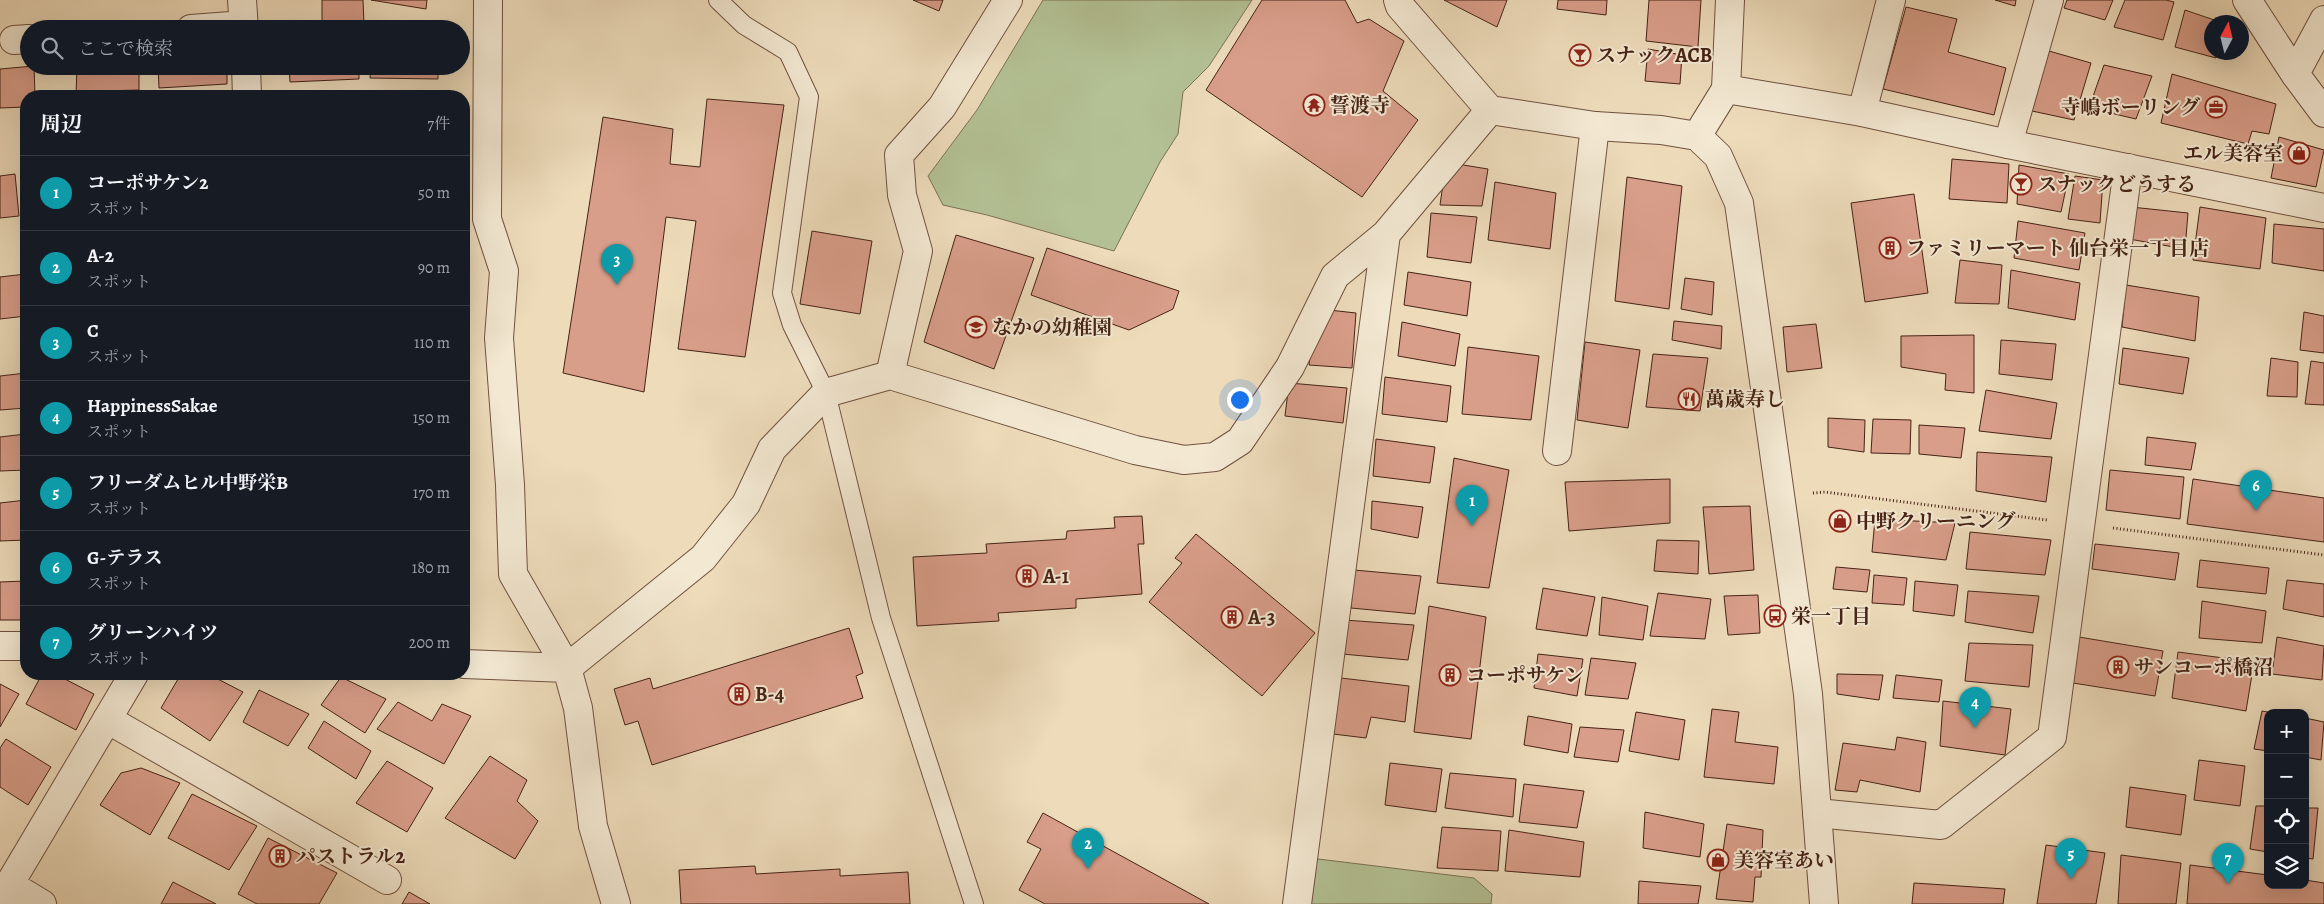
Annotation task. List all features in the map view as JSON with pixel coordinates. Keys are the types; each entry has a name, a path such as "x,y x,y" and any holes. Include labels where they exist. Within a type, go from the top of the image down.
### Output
{"street":[{"path":"488,0 487,219 504,271 499,338 510,485 513,574 568,668 578,708 593,826 616,904"},
{"path":"890,374 918,251 902,195 899,155 942,107 1008,0"},
{"path":"1398,0 1400,6 1490,110 1594,126 1661,130 1697,136 1718,156 1739,203 1808,694 1824,904"},
{"path":"1697,136 1726,89 1730,0"},
{"path":"1862,112 1891,0"},
{"path":"2008,144 2049,0"},
{"path":"2247,0 2295,74 2324,113"},
{"path":"2295,74 2324,20"},
{"path":"247,75 248,90"},
{"path":"1726,89 1862,112 2008,144 2324,208"},
{"path":"470,664 568,668 704,558 746,504 772,449 826,394 890,374 1135,450 1184,460 1215,457 1240,441 1290,367 1336,276 1386,234 1490,110"},
{"path":"1557,451 1594,126"},
{"path":"1817,813 1941,825 2052,737 2128,168"},
{"path":"1297,904 1386,234"},
{"path":"0,646 20,646"},
{"path":"42,904 5,892 130,680"},
{"path":"107,719 387,880"}],"lane":[{"path":"718,0 744,25 788,52 808,97 782,293 792,325 826,394 881,618 974,904"}],"green space":[{"path":"1043,0 1252,0 1209,66 1183,92 1178,134 1160,162 1114,251 987,215 943,205 928,176 977,110"},
{"path":"1310,858 1474,878 1492,894 1491,904 1306,904"}],"building":[{"path":"322,0 363,0 364,20 322,20"},
{"path":"371,0 427,0 426,9"},
{"path":"913,0 943,0 939,11"},
{"name":"誓渡寺","path":"1262,0 1345,0 1357,23 1369,19 1404,41 1383,91 1418,120 1362,197 1206,90"},
{"path":"1444,0 1507,0 1497,27"},
{"path":"1558,0 1607,0 1606,15 1557,9"},
{"path":"1649,0 1701,0 1698,47 1646,41"},
{"path":"1995,0 2016,0 2015,6"},
{"path":"2067,0 2113,0 2105,20 2064,8"},
{"path":"2125,0 2166,0 2174,2 2163,40 2114,27"},
{"path":"1906,7 1957,19 1948,52 2006,68 1994,115 1883,89"},
{"path":"2185,10 2204,17 2204,55 2175,47"},
{"path":"1648,49 1682,55 1680,84 1645,81"},
{"path":"2049,51 2091,63 2074,120 2032,111"},
{"path":"2104,65 2152,76 2136,119 2089,108"},
{"path":"20,67 20,75 34,75 35,90 20,90 20,107 0,108 0,69"},
{"path":"2172,74 2276,104 2269,134 2252,131 2248,144 2161,123"},
{"path":"77,75 139,75 139,90 76,90"},
{"path":"158,75 227,75 227,84 159,88"},
{"path":"290,75 359,75 359,79 290,82"},
{"path":"370,75 438,75 438,79 370,78"},
{"path":"707,99 784,105 745,357 678,349 696,221 666,217 644,392 563,373 603,117 673,129 670,164 700,167"},
{"path":"2279,137 2324,150 2316,187 2271,178"},
{"path":"1952,159 2009,164 2007,203 1949,199"},
{"path":"1457,164 1488,169 1482,206 1440,205 1443,184"},
{"path":"2019,165 2069,174 2061,212 2017,204"},
{"path":"15,174 19,216 0,218 0,176"},
{"path":"2075,176 2103,180 2100,223 2068,219"},
{"path":"1627,177 1682,186 1669,309 1615,301"},
{"path":"1495,182 1556,193 1550,249 1488,240"},
{"name":"ファミリーマート 仙台栄一丁目店","path":"1914,194 1928,293 1865,302 1851,203"},
{"path":"2131,207 2188,213 2185,249 2129,239"},
{"path":"2200,207 2266,218 2260,269 2193,260"},
{"path":"1431,213 1477,217 1471,263 1427,257"},
{"path":"2018,221 2085,233 2079,270 2014,258"},
{"path":"2274,224 2324,229 2324,271 2272,263"},
{"path":"812,231 872,241 860,314 800,304"},
{"path":"956,235 1034,258 994,369 924,342"},
{"path":"1047,248 1179,291 1173,309 1129,330 1031,295"},
{"path":"1960,260 2002,265 1999,304 1955,303"},
{"path":"2011,270 2080,283 2075,320 2008,308"},
{"path":"1408,272 1471,282 1467,316 1404,305"},
{"path":"20,275 20,317 0,319 0,277"},
{"path":"1685,278 1714,282 1712,315 1681,309"},
{"path":"2126,285 2199,297 2195,341 2122,327"},
{"path":"1329,310 1356,313 1352,368 1309,365 1312,342"},
{"path":"2304,312 2324,316 2324,353 2300,350"},
{"path":"1674,321 1722,326 1721,349 1672,340"},
{"path":"1402,322 1460,334 1455,366 1398,356"},
{"path":"1816,324 1822,368 1787,372 1783,327"},
{"path":"1974,335 1974,393 1945,390 1946,374 1901,367 1901,336"},
{"path":"2001,340 2056,344 2052,380 1999,374"},
{"path":"1585,342 1640,350 1628,428 1577,420"},
{"path":"1468,347 1539,356 1531,420 1462,414"},
{"path":"2123,348 2189,358 2183,394 2119,384"},
{"path":"1653,354 1708,358 1700,411 1646,407"},
{"path":"2271,358 2298,362 2297,397 2267,396"},
{"path":"2311,361 2324,363 2324,405 2305,404"},
{"path":"20,374 20,408 0,410 0,376"},
{"path":"1385,377 1451,386 1447,422 1382,414"},
{"path":"1289,383 1347,388 1343,423 1285,416"},
{"path":"1986,390 2057,403 2051,439 1979,431"},
{"path":"1828,418 1865,420 1864,452 1828,447"},
{"path":"1873,419 1911,420 1910,454 1871,453"},
{"path":"1919,425 1965,428 1961,458 1919,454"},
{"path":"20,435 20,470 0,471 0,437"},
{"path":"2147,437 2196,443 2191,470 2145,465"},
{"path":"1376,439 1435,447 1430,483 1373,476"},
{"path":"1977,452 2052,457 2046,502 1976,491"},
{"path":"1454,458 1509,470 1489,588 1437,583"},
{"path":"2110,470 2184,477 2180,519 2106,510"},
{"path":"1670,479 1670,523 1569,531 1565,482"},
{"path":"2193,479 2324,498 2324,542 2187,524"},
{"path":"20,501 20,540 0,541 0,503"},
{"path":"1372,501 1423,507 1418,538 1371,529"},
{"path":"1750,506 1754,570 1709,574 1703,507"},
{"name":"A-1","path":"1142,516 1144,544 1138,544 1142,594 1076,599 1076,608 998,613 999,621 917,626 913,557 987,553 986,544 1066,539 1067,531 1115,528 1114,517"},
{"path":"1875,519 1955,523 1946,560 1872,552"},
{"path":"1970,532 2051,540 2045,575 1966,569"},
{"name":"A-3","path":"1196,534 1315,633 1262,696 1149,602 1182,563 1175,558"},
{"path":"1657,540 1699,541 1698,574 1654,571"},
{"path":"2095,544 2179,553 2175,580 2092,569"},
{"path":"2200,560 2269,568 2266,594 2197,587"},
{"path":"1836,567 1870,570 1867,592 1833,589"},
{"path":"1354,570 1421,576 1415,614 1351,608"},
{"path":"1874,575 1907,578 1904,605 1872,603"},
{"path":"2287,580 2324,584 2324,617 2283,609"},
{"path":"20,581 20,620 0,620 0,582"},
{"path":"1915,581 1958,585 1954,616 1913,611"},
{"path":"1543,588 1595,597 1587,636 1536,629"},
{"path":"1968,591 2039,596 2033,633 1965,622"},
{"path":"1658,593 1711,599 1705,639 1650,636"},
{"path":"1758,595 1760,633 1728,635 1724,596"},
{"path":"1602,597 1648,606 1643,640 1599,635"},
{"path":"2202,601 2266,611 2262,643 2199,638"},
{"name":"コーポサケン","path":"1429,606 1486,617 1471,739 1414,732"},
{"path":"1344,620 1414,625 1408,660 1342,654"},
{"name":"B-4","path":"849,628 863,673 856,676 863,698 652,765 638,721 625,725 614,689 650,678 653,689"},
{"name":"サンコーポ橋沼","path":"2079,637 2163,651 2155,696 2073,683"},
{"path":"2277,637 2324,646 2322,680 2272,674"},
{"path":"1969,643 2033,645 2029,687 1965,681"},
{"path":"2178,652 2254,662 2246,711 2172,698"},
{"path":"1538,654 1583,659 1577,696 1534,688"},
{"path":"1591,658 1636,663 1628,699 1585,695"},
{"path":"1837,674 1883,675 1879,700 1837,694"},
{"path":"1896,675 1942,680 1939,702 1893,698"},
{"path":"1341,678 1409,686 1405,722 1371,717 1366,738 1333,734"},
{"path":"39,680 67,680 94,694 76,730 26,704"},
{"path":"177,680 220,680 243,692 210,741 161,708"},
{"path":"339,680 347,680 386,699 365,733 321,705"},
{"path":"0,684 19,694 0,727"},
{"path":"259,690 309,714 288,746 243,722"},
{"path":"1943,701 2011,709 2005,755 1940,746"},
{"path":"398,702 432,721 442,704 471,716 444,764 377,729"},
{"path":"1712,709 1739,712 1735,742 1778,747 1774,784 1704,777"},
{"path":"2262,711 2264,711 2264,750 2254,749"},
{"path":"1636,712 1685,720 1679,760 1629,751"},
{"path":"1528,716 1572,724 1568,753 1524,745"},
{"path":"2309,719 2324,722 2321,760 2309,758"},
{"path":"324,721 371,751 356,779 308,748"},
{"path":"1580,727 1624,730 1618,762 1574,757"},
{"path":"1897,737 1926,742 1920,792 1860,780 1857,792 1835,790 1843,743 1895,750"},
{"path":"6,739 51,767 28,805 0,787 0,748"},
{"path":"490,756 527,780 517,801 538,821 515,859 445,818"},
{"path":"2199,760 2245,766 2240,806 2194,800"},
{"path":"387,761 433,788 407,832 356,803"},
{"path":"1390,763 1442,769 1436,812 1385,805"},
{"path":"141,768 180,783 150,835 100,805 121,773"},
{"path":"1450,773 1516,779 1513,817 1445,808"},
{"path":"1524,784 1584,791 1577,828 1519,822"},
{"path":"2130,787 2186,795 2181,835 2126,827"},
{"path":"192,794 257,826 229,870 168,838"},
{"path":"2256,806 2264,806 2264,851 2250,849"},
{"path":"2309,808 2318,808 2313,859 2309,858"},
{"path":"1645,812 1704,824 1700,857 1643,848"},
{"path":"1043,813 1209,904 1045,904 1019,890 1041,849 1027,842"},
{"path":"1727,824 1763,830 1761,877 1755,877 1753,902 1716,899"},
{"path":"1442,827 1501,831 1498,871 1437,868"},
{"path":"1509,830 1584,842 1580,877 1505,871"},
{"name":"パストラル2","path":"268,838 337,873 319,904 257,904 238,894"},
{"path":"2046,845 2105,853 2096,904 2037,904"},
{"path":"2121,855 2181,863 2176,904 2118,904"},
{"path":"2190,865 2264,874 2264,889 2309,889 2309,881 2324,883 2324,904 2187,904"},
{"path":"755,866 756,874 840,869 840,876 908,872 910,904 681,904 679,870"},
{"path":"1639,881 1701,886 1698,904 1638,904"},
{"path":"173,882 216,904 161,904"},
{"path":"1914,883 2005,889 2003,904 1912,904"},
{"path":"409,892 430,904 402,904"}],"place":[{"name":"スナックACB","path":"1580,55"},
{"name":"誓渡寺","path":"1314,105"},
{"name":"寺嶋ボーリング","path":"2216,107"},
{"name":"エル美容室","path":"2299,153"},
{"name":"スナックどうする","path":"2021,184"},
{"name":"ファミリーマート 仙台栄一丁目店","path":"1890,248"},
{"name":"C","path":"617,285"},
{"name":"なかの幼稚園","path":"976,327"},
{"name":"萬歳寿し","path":"1689,399"},
{"name":"G-テラス","path":"2256,511"},
{"name":"中野クリーニング","path":"1840,521"},
{"name":"コーポサケン2","path":"1472,526"},
{"name":"A-1","path":"1027,576"},
{"name":"栄一丁目","path":"1775,616"},
{"name":"A-3","path":"1232,617"},
{"name":"サンコーポ橋沼","path":"2118,667"},
{"name":"コーポサケン","path":"1450,675"},
{"name":"B-4","path":"739,694"},
{"name":"HappinessSakae","path":"1975,728"},
{"name":"パストラル2","path":"280,856"},
{"name":"美容室あい","path":"1718,860"},
{"name":"A-2","path":"1088,869"},
{"name":"フリーダムヒル中野栄B","path":"2071,879"},
{"name":"グリーンハイツ","path":"2228,884"}]}
